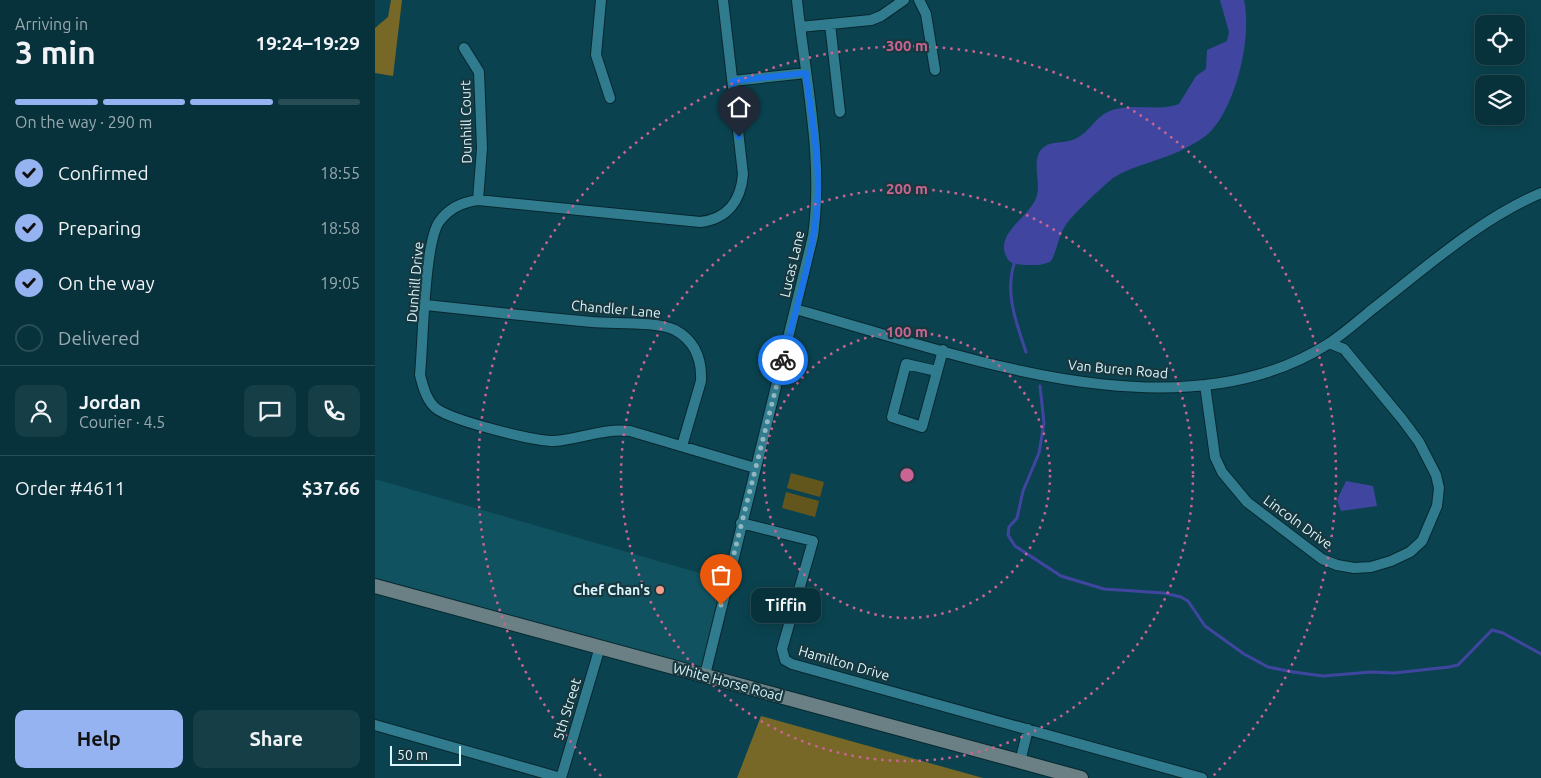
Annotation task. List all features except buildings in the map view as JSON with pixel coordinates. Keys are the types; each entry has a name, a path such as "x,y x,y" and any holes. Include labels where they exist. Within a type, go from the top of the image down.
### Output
{"main road":[{"name":"White Horse Road","path":"375,586 1081,778"}],"street":[{"path":"601,0 596,55 609,98"},
{"name":"Dunhill Drive","path":"723,0 743,174 741,194 735,204 718,218 700,222 478,200 457,206 439,222 433,233 421,376 429,400 435,408 444,413 547,441 622,430 755,468"},
{"name":"Lucas Lane","path":"705,675 813,236 817,207 817,164 797,0"},
{"path":"800,27 881,16 904,0"},
{"path":"919,0 926,14 935,70"},
{"path":"830,24 840,112"},
{"name":"Dunhill Court","path":"464,48 479,72 482,148 478,200"},
{"path":"733,81 806,73"},
{"name":"Van Buren Road","path":"795,309 1006,367 1083,383 1159,389 1205,385 1277,368 1329,343 1478,229 1541,193"},
{"name":"Chandler Lane","path":"426,305 633,324 669,328 676,331 686,338 697,352 702,371 701,381 682,446"},
{"name":"Lincoln Drive","path":"1205,385 1215,458 1222,472 1247,502 1322,559 1337,565 1354,568 1371,567 1391,562 1410,552 1422,541 1437,506 1439,488 1436,475 1419,442 1402,418 1344,349 1329,343"},
{"path":"937,371 906,364 892,417 923,427 943,350"},
{"name":"Hamilton Drive","path":"741,523 813,541 782,650 785,660 792,664 1203,778"},
{"name":"5th Street","path":"561,778 600,647"},
{"path":"375,725 561,778"},
{"path":"1020,762 1028,729"}],"shaded area":[{"path":"391,0 402,0 393,76 375,73 375,28 388,17"},
{"path":"1220,0 1244,0 1246,32 1244,50 1235,86 1229,103 1212,130 1180,151 1113,178 1068,221 1059,239 1055,253 1048,263 1032,265 1011,263 1006,256 1005,239 1034,203 1038,189 1037,163 1040,152 1048,145 1077,138 1107,112 1129,107 1158,108 1179,104 1196,76 1206,69 1207,50 1227,41 1229,32"},
{"path":"791,473 824,482 820,497 787,488"},
{"path":"375,479 727,581 705,675 375,586"},
{"path":"1346,481 1373,486 1377,506 1341,511 1337,500"},
{"path":"786,492 819,501 815,517 782,508"},
{"path":"761,716 983,778 737,778"}],"waterway":[{"path":"1015,261 1012,273 1011,296 1015,318 1026,352"},
{"path":"1040,386 1044,423 1039,453 1023,491 1017,518 1009,527 1008,535 1015,546 1061,576 1104,589 1164,593 1181,597 1188,601 1205,626 1244,654 1268,667 1293,672 1323,676 1371,672 1394,673 1449,667 1458,665 1492,630 1503,633 1541,654"}],"way so far":[{"path":"721,605 783,360"}],"place":[{"name":"Chef Chan's","path":"660,590"},
{"name":"Tiffin","path":"721,605"}],"route":[{"path":"739,137 733,81 806,73 816,156 818,181 817,207 813,236 783,360"}]}
